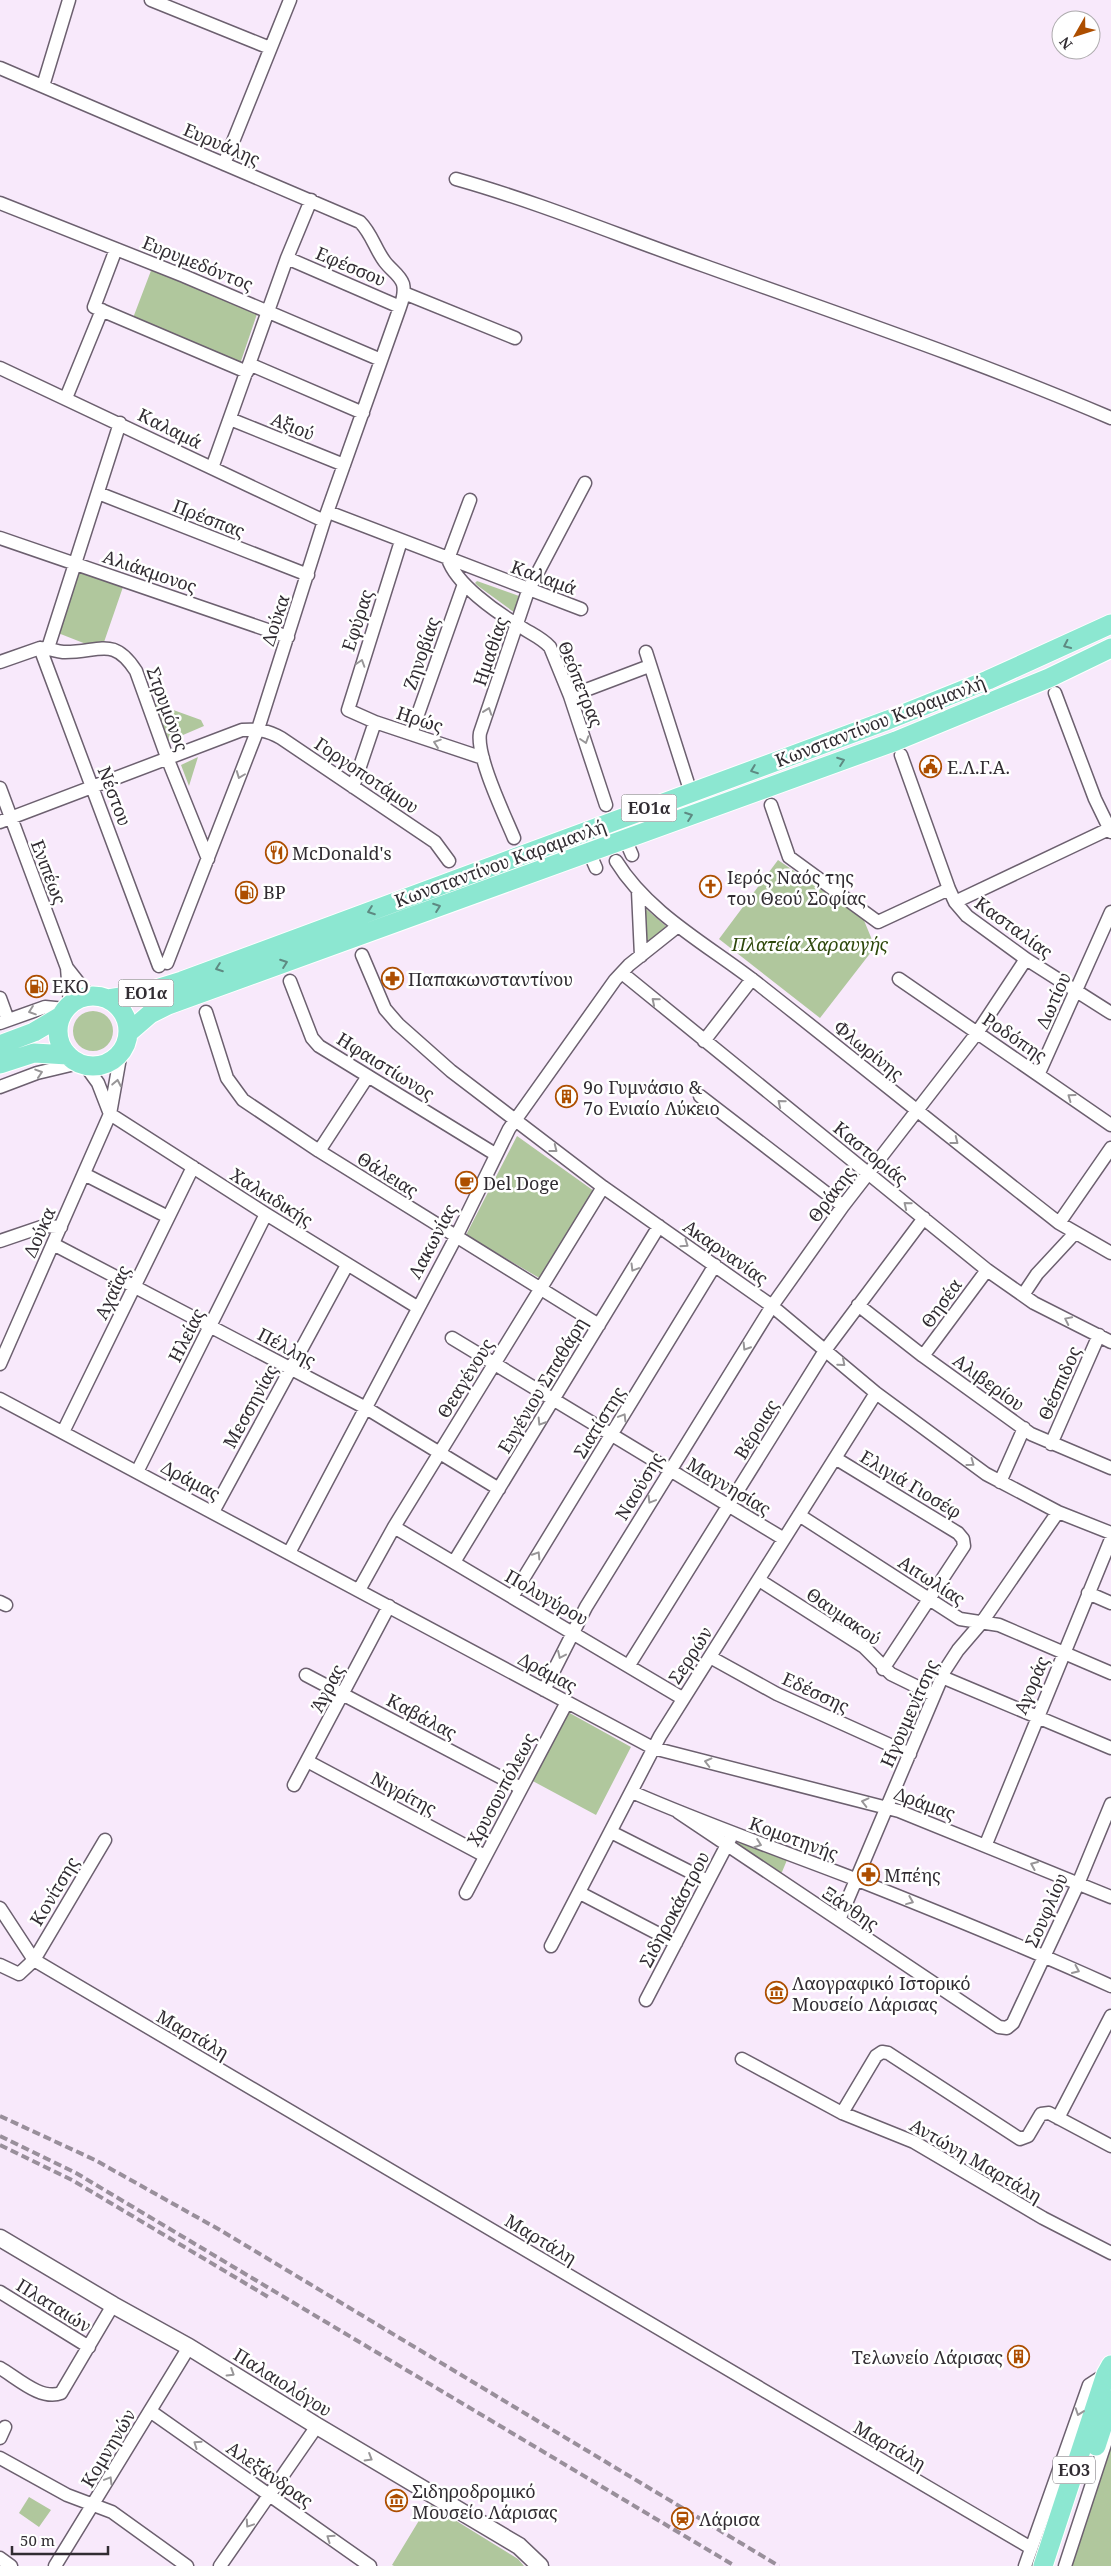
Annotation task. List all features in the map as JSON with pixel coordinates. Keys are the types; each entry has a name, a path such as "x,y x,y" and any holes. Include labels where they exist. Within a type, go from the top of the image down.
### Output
{"main road":[{"name":"Κωνσταντίνου Καραμανλή","path":"89,996 108,999 140,994 182,981 688,785 932,703 1038,658 1111,624"},
{"name":"Κωνσταντίνου Καραμανλή","path":"121,1052 128,1033 150,1014 168,1005 629,847 942,723 1111,648"},
{"path":"0,1045 34,1032 89,996"},
{"name":"ΕΟ1α","path":"108,999 125,1016 128,1033"},
{"path":"65,1010 59,1039 77,1061"},
{"path":"0,1064 34,1053 105,1064 121,1052"},
{"name":"ΕΟ3","path":"1042,2566 1108,2370"},
{"name":"ΕΟ3","path":"1056,2566 1111,2400"}],"street":[{"path":"43,86 69,0"},
{"path":"151,0 184,6 270,48"},
{"path":"224,164 290,0"},
{"name":"Ευρυάλης","path":"0,68 360,222 367,229 385,261 400,278 404,289"},
{"path":"456,179 523,198 632,240 906,337 1111,418"},
{"path":"212,468 287,258 310,200"},
{"name":"Ευρυμεδόντος","path":"0,203 268,310 382,360"},
{"path":"116,249 94,307 363,413"},
{"name":"Εφέσσου","path":"287,258 400,307"},
{"path":"404,289 515,338"},
{"name":"Δούκα","path":"163,964 208,859 258,729 326,517 382,360 400,307 404,289"},
{"path":"66,398 102,310"},
{"name":"Καλαμά","path":"0,368 212,468 326,517 401,541 528,591 581,609"},
{"name":"Αξιού","path":"230,419 344,465"},
{"path":"0,662 40,648 75,564 120,423"},
{"name":"Ημαθίας","path":"514,838 483,758 479,742 480,733 528,591 585,483"},
{"name":"Πρέσπας","path":"98,493 308,575"},
{"path":"448,559 470,500"},
{"name":"Αλιάκμονος","path":"0,538 288,637"},
{"name":"Εφύρας","path":"348,710 401,541"},
{"name":"Θεόπετρας","path":"448,559 454,572 464,584 518,625 544,640 550,647 570,696 606,805"},
{"name":"Ζηνοβίας","path":"411,734 464,584"},
{"name":"Στρυμόνος","path":"40,648 62,652 109,648 125,655 136,671 168,760 208,859"},
{"name":"Νέστου","path":"40,648 163,964"},
{"path":"646,652 688,785"},
{"path":"570,696 644,668"},
{"path":"955,902 1110,829 1055,693"},
{"name":"Ηρώς","path":"348,710 375,722 483,758"},
{"path":"353,787 375,722"},
{"path":"5,820 168,760 242,730 258,729"},
{"name":"Γοργοποτάμου","path":"258,729 268,731 281,738 435,842 448,861"},
{"name":"Κασταλίας","path":"901,755 955,902 967,916 1026,959 1111,1013"},
{"name":"Ενιπέως","path":"0,788 5,820 67,968 89,996"},
{"path":"771,806 789,857 878,922 949,889"},
{"name":"Φλωρίνης","path":"616,861 638,891 678,926 752,980 1058,1223 1111,1252"},
{"path":"638,891 641,956"},
{"name":"Δωτίου","path":"1039,1073 1111,912"},
{"name":"Λακωνίας","path":"290,1553 417,1307 456,1237 495,1154 515,1119 622,973 678,926"},
{"name":"Ακαρνανίας","path":"362,955 378,997 392,1018 451,1071 603,1187 772,1306 876,1392 1000,1482 1058,1512 1111,1533"},
{"name":"Θράκης","path":"772,1306 843,1206 977,1032 1026,959"},
{"name":"Ενιπέως","path":"65,1010 67,968"},
{"name":"Καστοριάς","path":"622,973 987,1270 1023,1295 1111,1342"},
{"name":"Ροδόπης","path":"898,979 1039,1073 1111,1125"},
{"path":"704,1041 752,980"},
{"name":"Ηφαιστίωνος","path":"290,981 312,1038 319,1046 495,1154"},
{"path":"0,998 4,1022 45,1007 65,1010"},
{"name":"Θάλειας","path":"206,1012 227,1078 232,1088 249,1104 319,1151 599,1325"},
{"name":"Δούκα","path":"0,1364 110,1114 121,1052"},
{"path":"0,1087 77,1061 98,1084 110,1114"},
{"path":"319,1151 368,1076"},
{"path":"700,1096 843,1206"},
{"name":"Χαλκιδικής","path":"110,1114 266,1214 417,1307"},
{"path":"1058,1223 1111,1148"},
{"name":"Αχαΐας","path":"63,1432 193,1167"},
{"path":"84,1174 168,1217"},
{"name":"Θεαγένους","path":"359,1590 439,1452 603,1187"},
{"name":"Ηλείας","path":"137,1472 266,1214"},
{"name":"Βέροιας","path":"629,1665 826,1349 924,1218"},
{"path":"0,1241 44,1226 61,1227"},
{"name":"Ευγένιου Σπαθάρη","path":"454,1562 659,1226"},
{"path":"1023,1295 1037,1274 1075,1233"},
{"name":"Πέλλης","path":"53,1244 366,1408 499,1488"},
{"name":"Μεσσηνίας","path":"212,1512 348,1265"},
{"name":"Σιατίστης","path":"512,1597 715,1266"},
{"name":"Θησέα","path":"924,1356 987,1270"},
{"name":"Αλιβερίου","path":"858,1305 924,1356 1024,1428 1051,1444 1111,1468"},
{"name":"Ναούσης","path":"544,1690 572,1632 669,1470 772,1306"},
{"name":"Θέσπιδος","path":"1051,1444 1099,1335"},
{"name":"Μαγνησίας","path":"452,1338 784,1539"},
{"name":"Σερρών","path":"551,1946 580,1893 653,1748 682,1698 759,1580 876,1392"},
{"name":"Δράμας","path":"0,1399 653,1748 886,1807 986,1844 1111,1897"},
{"path":"1000,1482 1024,1428"},
{"name":"Ελιγιά Γιοσέφ","path":"835,1458 958,1533 964,1539 964,1546 882,1669"},
{"name":"Ηγουμενίτσης","path":"838,1920 942,1677 958,1650 982,1622 1058,1512"},
{"name":"Αιτωλίας","path":"799,1515 960,1619 999,1625 1111,1673"},
{"name":"Πολυγύρου","path":"394,1527 682,1698"},
{"name":"Αγοράς","path":"986,1844 1036,1716 1111,1539"},
{"name":"Θαυμακού","path":"759,1580 864,1647 882,1669 934,1695"},
{"path":"1088,1593 1111,1603"},
{"name":"Άγρας","path":"294,1785 389,1606"},
{"name":"Εδέσσης","path":"710,1657 776,1694 910,1754"},
{"name":"Καβάλας","path":"306,1675 521,1788"},
{"path":"942,1677 1111,1748"},
{"name":"Χρυσουπόλεως","path":"466,1893 567,1702"},
{"name":"Νιγρίτης","path":"308,1761 485,1856"},
{"name":"Κομοτηνής","path":"632,1792 678,1812 729,1840 855,1879 1045,1956 1111,1986"},
{"name":"Σουφλίου","path":"1007,2028 1013,2023 1045,1956 1078,1884 1111,1804"},
{"path":"610,1832 708,1881"},
{"name":"Κονίτσης","path":"34,1960 105,1840"},
{"name":"Σιδηροκάστρου","path":"646,2000 729,1840"},
{"name":"Ξάνθης","path":"729,1840 838,1920 1000,2027 1007,2028"},
{"path":"580,1893 676,1943"},
{"path":"0,1908 34,1960 19,1974 0,1965"},
{"name":"Μαρτάλη","path":"34,1960 1031,2548"},
{"path":"1058,2118 1111,2016"},
{"path":"842,2113 876,2056 882,2052 888,2053 1020,2139 1028,2136 1041,2114 1049,2112 1111,2146"},
{"name":"Αντώνη Μαρτάλη","path":"742,2059 842,2113 914,2142 1043,2218 1111,2253"},
{"name":"Παλαιολόγου","path":"2,2243 189,2347 317,2426 519,2546 540,2566"},
{"name":"Πλαταιών","path":"0,2292 89,2347"},
{"path":"0,2368 42,2393 56,2395 66,2387 113,2305"},
{"name":"Κομνηνών","path":"55,2566 189,2347"},
{"path":"1025,2566 1089,2385 1108,2370"},
{"name":"Αλεξάνδρας","path":"150,2411 370,2566"},
{"path":"1065,2566 1111,2424"},
{"path":"220,2566 317,2426"},
{"path":"0,2458 68,2495 94,2504 118,2516 188,2566"},
{"path":"0,2558 11,2566"}],"green space":[{"path":"152,268 258,311 240,364 133,318"},
{"path":"79,571 123,587 103,645 86,644 58,633"},
{"path":"477,581 519,596 515,613 478,586 475,583"},
{"path":"154,703 201,720 204,726 169,741"},
{"path":"198,757 189,786 181,765"},
{"name":"Πλατεία Χαραυγής","path":"778,860 863,918 875,947 820,1018 719,939"},
{"path":"645,908 667,927 647,946"},
{"path":"97,1011 104,1014 110,1020 113,1031 112,1039 104,1048 97,1051 89,1051 82,1048 74,1039 73,1027 76,1020 85,1012"},
{"path":"517,1136 594,1191 541,1279 466,1235"},
{"path":"566,1711 631,1747 596,1815 529,1779"},
{"path":"738,1842 787,1860 782,1872 779,1873 736,1844"},
{"path":"1111,2436 1111,2566 1069,2566"},
{"path":"29,2497 51,2510 39,2527 19,2513"},
{"path":"429,2504 518,2559 524,2566 392,2565"}],"railway":[{"path":"0,2116 95,2160 220,2230 779,2566"},
{"path":"0,2136 76,2173 735,2566"},
{"path":"0,2145 72,2180 270,2298"}],"place":[{"name":"Ε.Λ.Γ.Α.","path":"931,767"},
{"name":"McDonald's","path":"276,853"},
{"name":"Ιερός Ναός της του Θεού Σοφίας","path":"711,887"},
{"name":"BP","path":"247,892"},
{"name":"Παπακωνσταντίνου","path":"392,979"},
{"name":"EKO","path":"36,986"},
{"name":"9ο Γυμνάσιο & 7ο Ενιαίο Λύκειο","path":"567,1097"},
{"name":"Del Doge","path":"467,1183"},
{"name":"Μπέης","path":"868,1875"},
{"name":"Λαογραφικό Ιστορικό Μουσείο Λάρισας","path":"776,1993"},
{"name":"Τελωνείο Λάρισας","path":"1019,2357"},
{"name":"Σιδηροδρομικό Μουσείο Λάρισας","path":"396,2501"},
{"name":"Λάρισα","path":"683,2519"}]}
